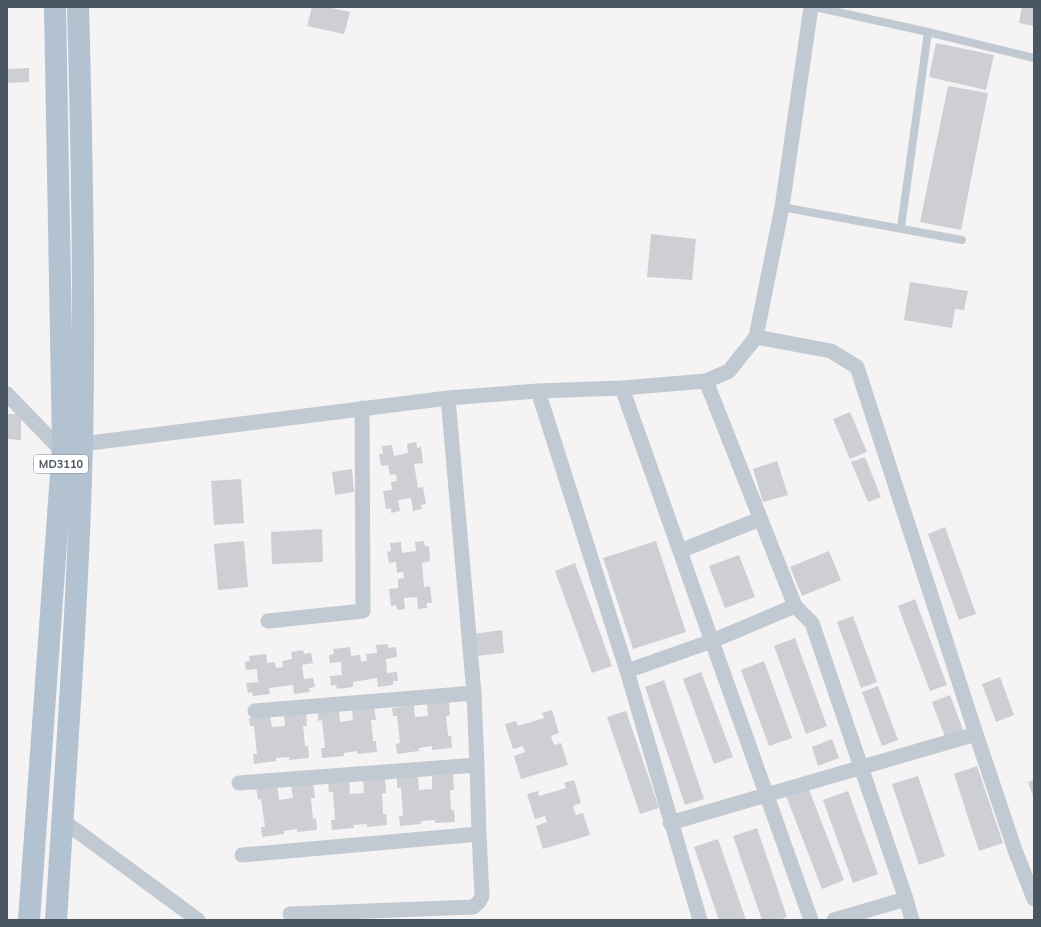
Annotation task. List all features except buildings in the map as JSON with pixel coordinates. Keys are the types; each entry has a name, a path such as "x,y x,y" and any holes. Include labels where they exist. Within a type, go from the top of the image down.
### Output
{"main road":[{"name":"MD3110","path":"55,7 69,447 70,687 56,920"},
{"name":"MD3110","path":"29,920 69,447 83,184 78,7"}],"street":[{"path":"7,394 69,447 448,398 538,391 622,388 706,382 729,371 756,337 782,207 812,7"},
{"path":"756,337 831,351 857,367 976,734 1015,850 1034,899"},
{"path":"706,382 795,606 812,622 912,920"},
{"path":"622,388 811,920"},
{"path":"538,391 627,671 670,823 700,920"},
{"path":"290,914 472,907 479,902 482,896 474,693 448,398"},
{"path":"268,621 363,611 362,408"},
{"path":"680,551 760,519"},
{"path":"627,671 712,641 795,606"},
{"path":"254,711 474,693"},
{"path":"670,823 976,734"},
{"path":"239,783 478,765"},
{"path":"62,820 198,920"},
{"path":"242,855 479,834"},
{"path":"834,920 906,899"}],"lane":[{"path":"815,7 928,32 1034,58"},
{"path":"901,227 928,32"},
{"path":"782,207 901,227 962,240"}]}
